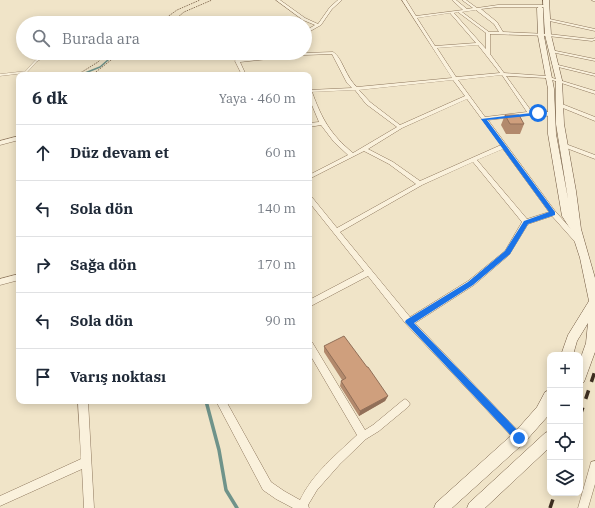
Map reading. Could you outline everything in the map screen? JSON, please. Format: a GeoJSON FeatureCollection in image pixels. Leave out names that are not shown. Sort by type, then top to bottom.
{"type":"FeatureCollection","features":[{"type":"Feature","properties":{"kind":"main road"},"geometry":{"type":"LineString","coordinates":[[543,3],[546,19],[544,36],[552,51],[559,80],[560,124],[576,217],[576,229],[585,258],[595,303],[592,343],[583,369]]}},
{"type":"Feature","properties":{"kind":"main road"},"geometry":{"type":"LineString","coordinates":[[543,3],[544,36],[550,78],[552,134],[567,216],[576,229]]}},
{"type":"Feature","properties":{"kind":"main road"},"geometry":{"type":"LineString","coordinates":[[568,352],[572,340],[595,303]]}},
{"type":"Feature","properties":{"kind":"main road"},"geometry":{"type":"LineString","coordinates":[[440,508],[519,438],[542,412],[547,402]]}},
{"type":"Feature","properties":{"kind":"main road"},"geometry":{"type":"LineString","coordinates":[[474,508],[547,441]]}},
{"type":"Feature","properties":{"kind":"street"},"geometry":{"type":"LineString","coordinates":[[278,0],[300,16]]}},
{"type":"Feature","properties":{"kind":"street"},"geometry":{"type":"LineString","coordinates":[[312,28],[324,19],[330,8],[340,0]]}},
{"type":"Feature","properties":{"kind":"street"},"geometry":{"type":"LineString","coordinates":[[404,0],[467,97],[553,213],[579,242]]}},
{"type":"Feature","properties":{"kind":"street"},"geometry":{"type":"LineString","coordinates":[[454,0],[466,10]]}},
{"type":"Feature","properties":{"kind":"street"},"geometry":{"type":"LineString","coordinates":[[464,0],[496,23],[502,34]]}},
{"type":"Feature","properties":{"kind":"street"},"geometry":{"type":"LineString","coordinates":[[502,0],[505,6]]}},
{"type":"Feature","properties":{"kind":"street"},"geometry":{"type":"LineString","coordinates":[[493,3],[498,6]]}},
{"type":"Feature","properties":{"kind":"street"},"geometry":{"type":"LineString","coordinates":[[415,17],[498,6],[543,3]]}},
{"type":"Feature","properties":{"kind":"street"},"geometry":{"type":"LineString","coordinates":[[460,11],[488,33]]}},
{"type":"Feature","properties":{"kind":"street"},"geometry":{"type":"LineString","coordinates":[[451,12],[488,54],[530,113]]}},
{"type":"Feature","properties":{"kind":"street"},"geometry":{"type":"LineString","coordinates":[[546,19],[595,30]]}},
{"type":"Feature","properties":{"kind":"street"},"geometry":{"type":"LineString","coordinates":[[312,23],[317,25]]}},
{"type":"Feature","properties":{"kind":"street"},"geometry":{"type":"LineString","coordinates":[[470,33],[476,33]]}},
{"type":"Feature","properties":{"kind":"street"},"geometry":{"type":"LineString","coordinates":[[482,33],[595,39]]}},
{"type":"Feature","properties":{"kind":"street"},"geometry":{"type":"LineString","coordinates":[[488,33],[488,54]]}},
{"type":"Feature","properties":{"kind":"street"},"geometry":{"type":"LineString","coordinates":[[434,47],[479,44]]}},
{"type":"Feature","properties":{"kind":"street"},"geometry":{"type":"LineString","coordinates":[[552,51],[595,60]]}},
{"type":"Feature","properties":{"kind":"street"},"geometry":{"type":"LineString","coordinates":[[312,53],[329,52],[334,54],[347,81],[368,103],[400,127]]}},
{"type":"Feature","properties":{"kind":"street"},"geometry":{"type":"LineString","coordinates":[[242,72],[237,61],[246,60]]}},
{"type":"Feature","properties":{"kind":"street"},"geometry":{"type":"LineString","coordinates":[[556,65],[595,75]]}},
{"type":"Feature","properties":{"kind":"street"},"geometry":{"type":"LineString","coordinates":[[312,92],[356,89],[503,74],[538,75],[559,80],[595,93]]}},
{"type":"Feature","properties":{"kind":"street"},"geometry":{"type":"LineString","coordinates":[[312,175],[364,149],[400,127],[467,97]]}},
{"type":"Feature","properties":{"kind":"street"},"geometry":{"type":"LineString","coordinates":[[312,100],[321,123],[336,142],[352,155]]}},
{"type":"Feature","properties":{"kind":"street"},"geometry":{"type":"LineString","coordinates":[[560,105],[595,119]]}},
{"type":"Feature","properties":{"kind":"street"},"geometry":{"type":"LineString","coordinates":[[484,119],[530,113],[551,114]]}},
{"type":"Feature","properties":{"kind":"street"},"geometry":{"type":"LineString","coordinates":[[312,124],[321,123]]}},
{"type":"Feature","properties":{"kind":"street"},"geometry":{"type":"LineString","coordinates":[[0,143],[16,139]]}},
{"type":"Feature","properties":{"kind":"street"},"geometry":{"type":"LineString","coordinates":[[563,145],[595,156]]}},
{"type":"Feature","properties":{"kind":"street"},"geometry":{"type":"LineString","coordinates":[[337,231],[420,184],[504,146]]}},
{"type":"Feature","properties":{"kind":"street"},"geometry":{"type":"LineString","coordinates":[[364,149],[391,163],[420,184]]}},
{"type":"Feature","properties":{"kind":"street"},"geometry":{"type":"LineString","coordinates":[[474,160],[526,222]]}},
{"type":"Feature","properties":{"kind":"street"},"geometry":{"type":"LineString","coordinates":[[312,202],[409,322],[519,438]]}},
{"type":"Feature","properties":{"kind":"street"},"geometry":{"type":"LineString","coordinates":[[409,322],[471,284],[507,253],[526,222],[553,213]]}},
{"type":"Feature","properties":{"kind":"street"},"geometry":{"type":"LineString","coordinates":[[312,302],[369,272]]}},
{"type":"Feature","properties":{"kind":"street"},"geometry":{"type":"LineString","coordinates":[[0,282],[16,278]]}},
{"type":"Feature","properties":{"kind":"street"},"geometry":{"type":"LineString","coordinates":[[312,350],[363,436]]}},
{"type":"Feature","properties":{"kind":"street"},"geometry":{"type":"LineString","coordinates":[[83,404],[90,508]]}},
{"type":"Feature","properties":{"kind":"street"},"geometry":{"type":"LineString","coordinates":[[223,404],[267,486],[303,508],[308,493],[316,481],[363,436],[376,428],[405,404]]}},
{"type":"Feature","properties":{"kind":"street"},"geometry":{"type":"LineString","coordinates":[[0,501],[87,462]]}},
{"type":"Feature","properties":{"kind":"street"},"geometry":{"type":"LineString","coordinates":[[583,508],[595,466]]}},
{"type":"Feature","properties":{"kind":"lane"},"geometry":{"type":"LineString","coordinates":[[25,72],[38,60]]}},
{"type":"Feature","properties":{"kind":"lane"},"geometry":{"type":"LineString","coordinates":[[0,75],[16,74]]}},
{"type":"Feature","properties":{"kind":"path"},"geometry":{"type":"LineString","coordinates":[[169,16],[177,10],[200,0]]}},
{"type":"Feature","properties":{"kind":"path"},"geometry":{"type":"LineString","coordinates":[[179,16],[184,12],[212,0]]}},
{"type":"Feature","properties":{"kind":"path"},"geometry":{"type":"LineString","coordinates":[[83,72],[99,60]]}},
{"type":"Feature","properties":{"kind":"path"},"geometry":{"type":"LineString","coordinates":[[96,72],[111,60]]}},
{"type":"Feature","properties":{"kind":"building"},"geometry":{"type":"Polygon","coordinates":[[[505,115],[519,115],[524,124],[510,124],[505,115]]]}},
{"type":"Feature","properties":{"kind":"building"},"geometry":{"type":"Polygon","coordinates":[[[344,336],[388,396],[360,411],[341,381],[346,378],[324,346],[344,336]]]}},
{"type":"Feature","properties":{"kind":"waterway"},"geometry":{"type":"LineString","coordinates":[[88,72],[100,67],[108,60]]}},
{"type":"Feature","properties":{"kind":"waterway"},"geometry":{"type":"LineString","coordinates":[[207,404],[219,450],[226,490],[237,508]]}},
{"type":"Feature","properties":{"kind":"railway"},"geometry":{"type":"LineString","coordinates":[[583,407],[595,371]]}},
{"type":"Feature","properties":{"kind":"railway"},"geometry":{"type":"LineString","coordinates":[[550,508],[554,496]]}},
{"type":"Feature","properties":{"kind":"route"},"geometry":{"type":"LineString","coordinates":[[519,438],[409,322],[471,284],[507,253],[526,222],[553,213],[484,119],[538,113]]}}]}
